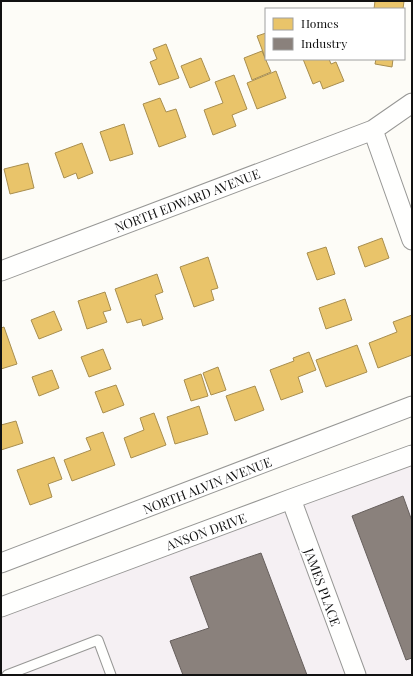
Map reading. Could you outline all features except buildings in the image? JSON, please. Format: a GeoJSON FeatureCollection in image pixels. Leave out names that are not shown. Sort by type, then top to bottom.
{"type":"FeatureCollection","features":[{"type":"Feature","properties":{"kind":"street","name":"NORTH EDWARD AVENUE"},"geometry":{"type":"LineString","coordinates":[[1,271],[373,130],[412,103]]}},
{"type":"Feature","properties":{"kind":"street"},"geometry":{"type":"LineString","coordinates":[[373,130],[412,240]]}},
{"type":"Feature","properties":{"kind":"street","name":"NORTH ALVIN AVENUE"},"geometry":{"type":"LineString","coordinates":[[1,563],[412,406]]}},
{"type":"Feature","properties":{"kind":"street","name":"ANSON DRIVE"},"geometry":{"type":"LineString","coordinates":[[1,607],[412,455]]}},
{"type":"Feature","properties":{"kind":"street","name":"JAMES PLACE"},"geometry":{"type":"LineString","coordinates":[[290,499],[356,675]]}},
{"type":"Feature","properties":{"kind":"lane"},"geometry":{"type":"LineString","coordinates":[[7,675],[98,640],[111,675]]}},
{"type":"Feature","properties":{"kind":"shaded area"},"geometry":{"type":"Polygon","coordinates":[[[412,455],[412,675],[1,675],[1,607],[412,455]]]}}]}
